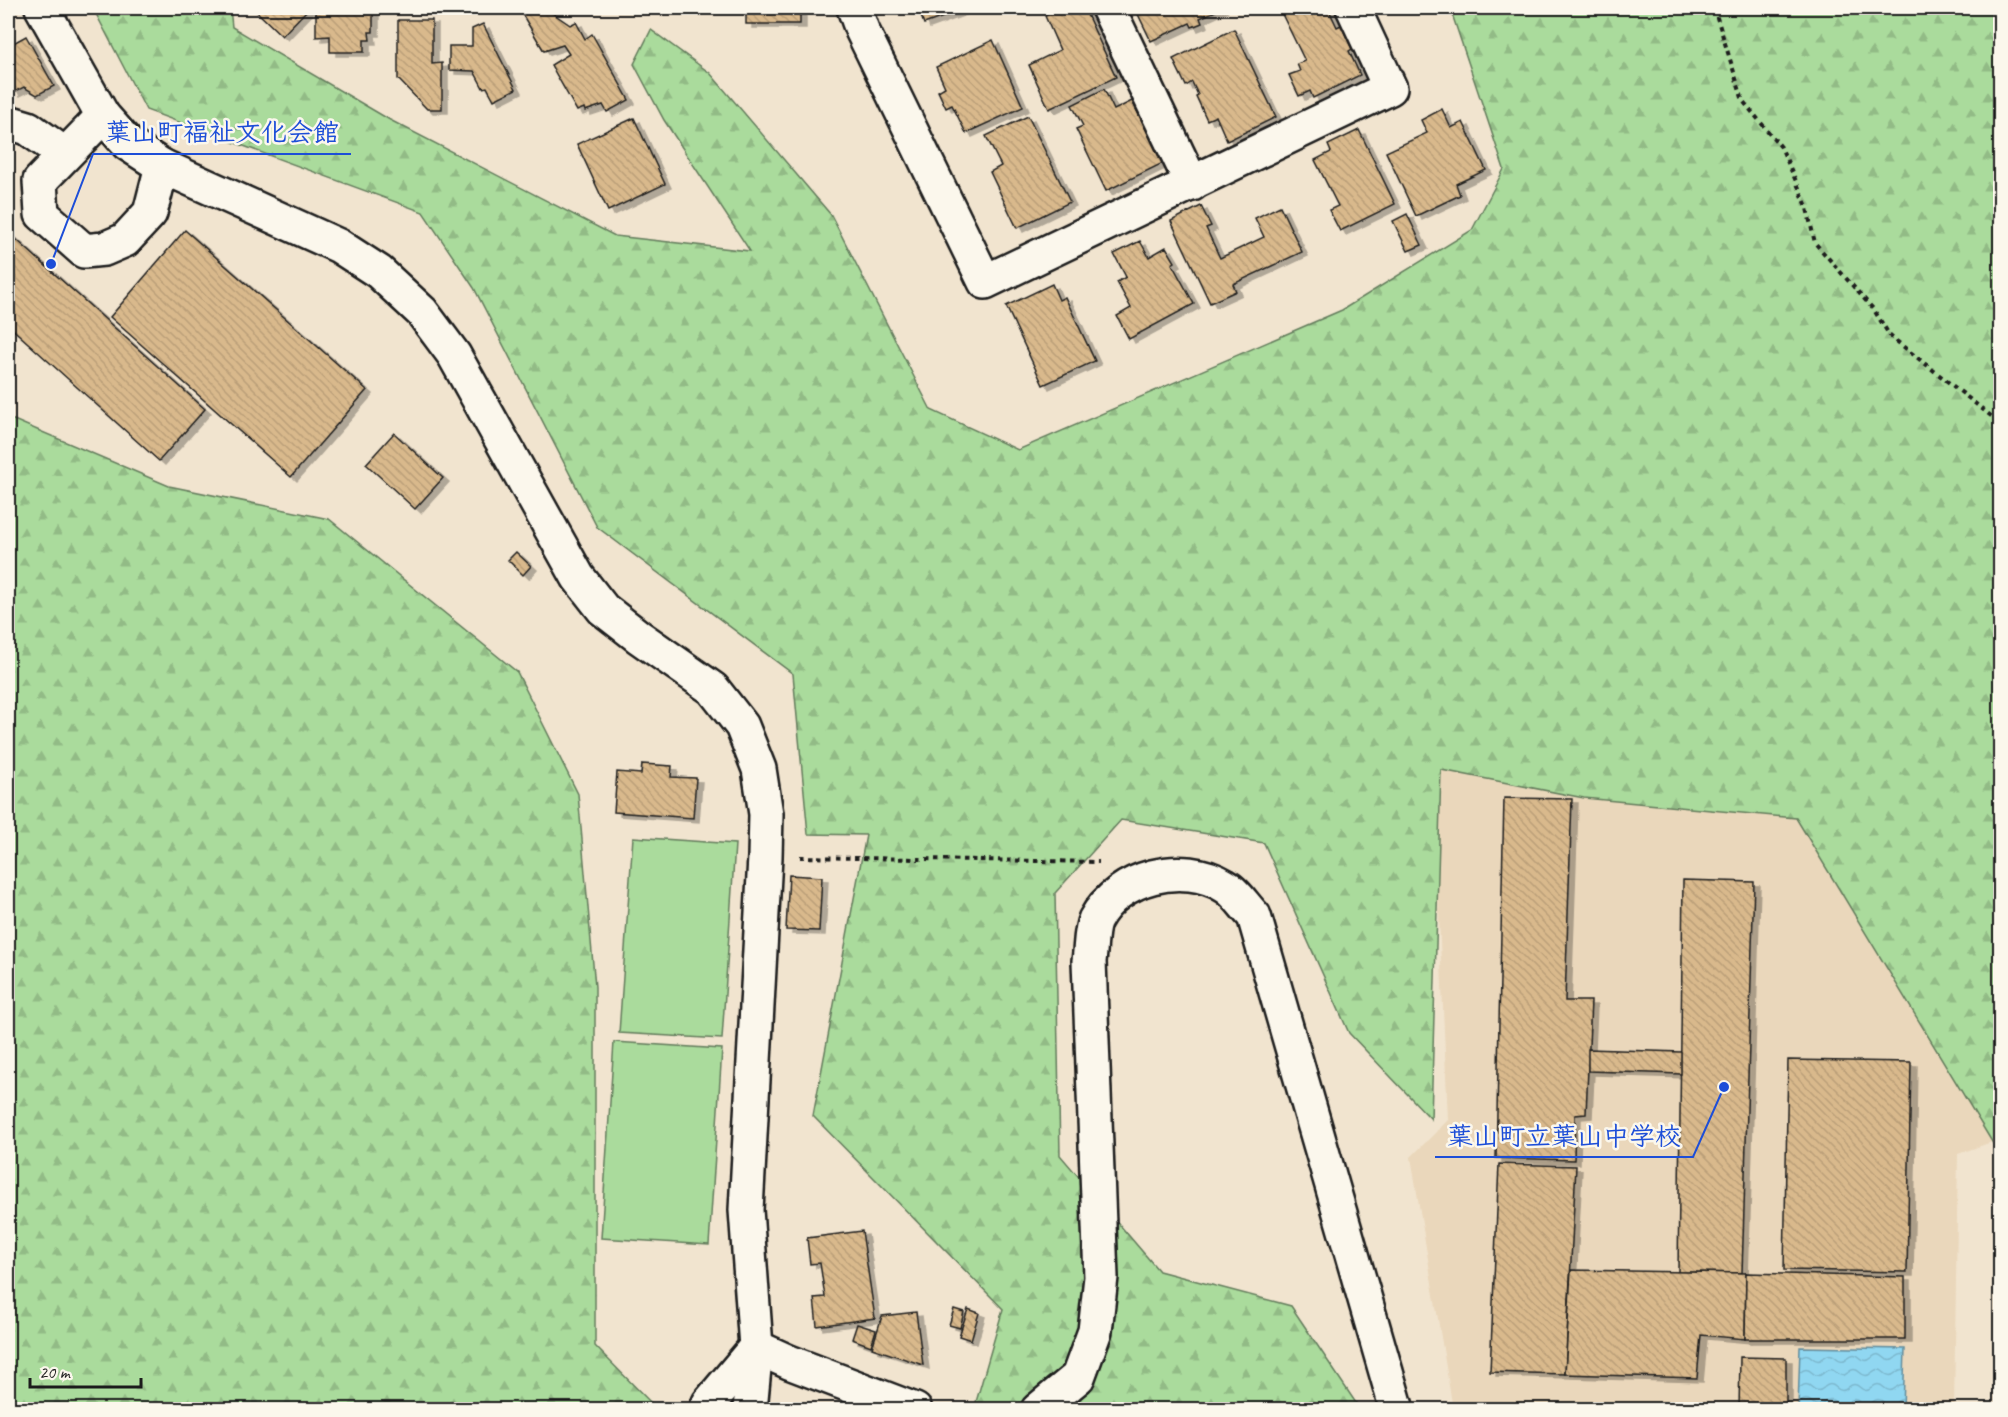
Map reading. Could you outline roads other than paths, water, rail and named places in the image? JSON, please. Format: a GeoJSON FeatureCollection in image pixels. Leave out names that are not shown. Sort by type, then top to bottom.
{"type":"FeatureCollection","features":[{"type":"Feature","properties":{"kind":"street"},"geometry":{"type":"LineString","coordinates":[[42,8],[103,116],[128,144],[162,166],[339,246],[379,272],[422,312],[454,355],[578,577],[603,609],[713,689],[742,726],[759,769],[766,814],[746,1210],[756,1347],[750,1410]]}},
{"type":"Feature","properties":{"kind":"street"},"geometry":{"type":"LineString","coordinates":[[854,8],[862,30],[985,282],[1390,88],[1353,8]]}},
{"type":"Feature","properties":{"kind":"street"},"geometry":{"type":"LineString","coordinates":[[1108,8],[1192,184]]}},
{"type":"Feature","properties":{"kind":"street"},"geometry":{"type":"LineString","coordinates":[[103,116],[40,181],[42,214],[84,252],[104,249],[125,240],[150,213],[162,166]]}},
{"type":"Feature","properties":{"kind":"street"},"geometry":{"type":"LineString","coordinates":[[8,122],[28,128],[64,154]]}},
{"type":"Feature","properties":{"kind":"street"},"geometry":{"type":"LineString","coordinates":[[1038,1410],[1078,1377],[1095,1331],[1101,1277],[1089,962],[1094,921],[1118,892],[1160,873],[1191,873],[1226,886],[1254,916],[1397,1410]]}},
{"type":"Feature","properties":{"kind":"street"},"geometry":{"type":"LineString","coordinates":[[706,1410],[709,1403],[756,1347]]}},
{"type":"Feature","properties":{"kind":"street"},"geometry":{"type":"LineString","coordinates":[[756,1347],[915,1410]]}},
{"type":"Feature","properties":{"kind":"water"},"geometry":{"type":"Polygon","coordinates":[[[1800,1347],[1905,1349],[1903,1409],[1798,1409],[1800,1347]]]}},
{"type":"Feature","properties":{"kind":"place","name":"葉山町福祉文化会館"},"geometry":{"type":"Point","coordinates":[51,264]}},
{"type":"Feature","properties":{"kind":"place","name":"葉山町立葉山中学校"},"geometry":{"type":"Point","coordinates":[1724,1087]}}]}
